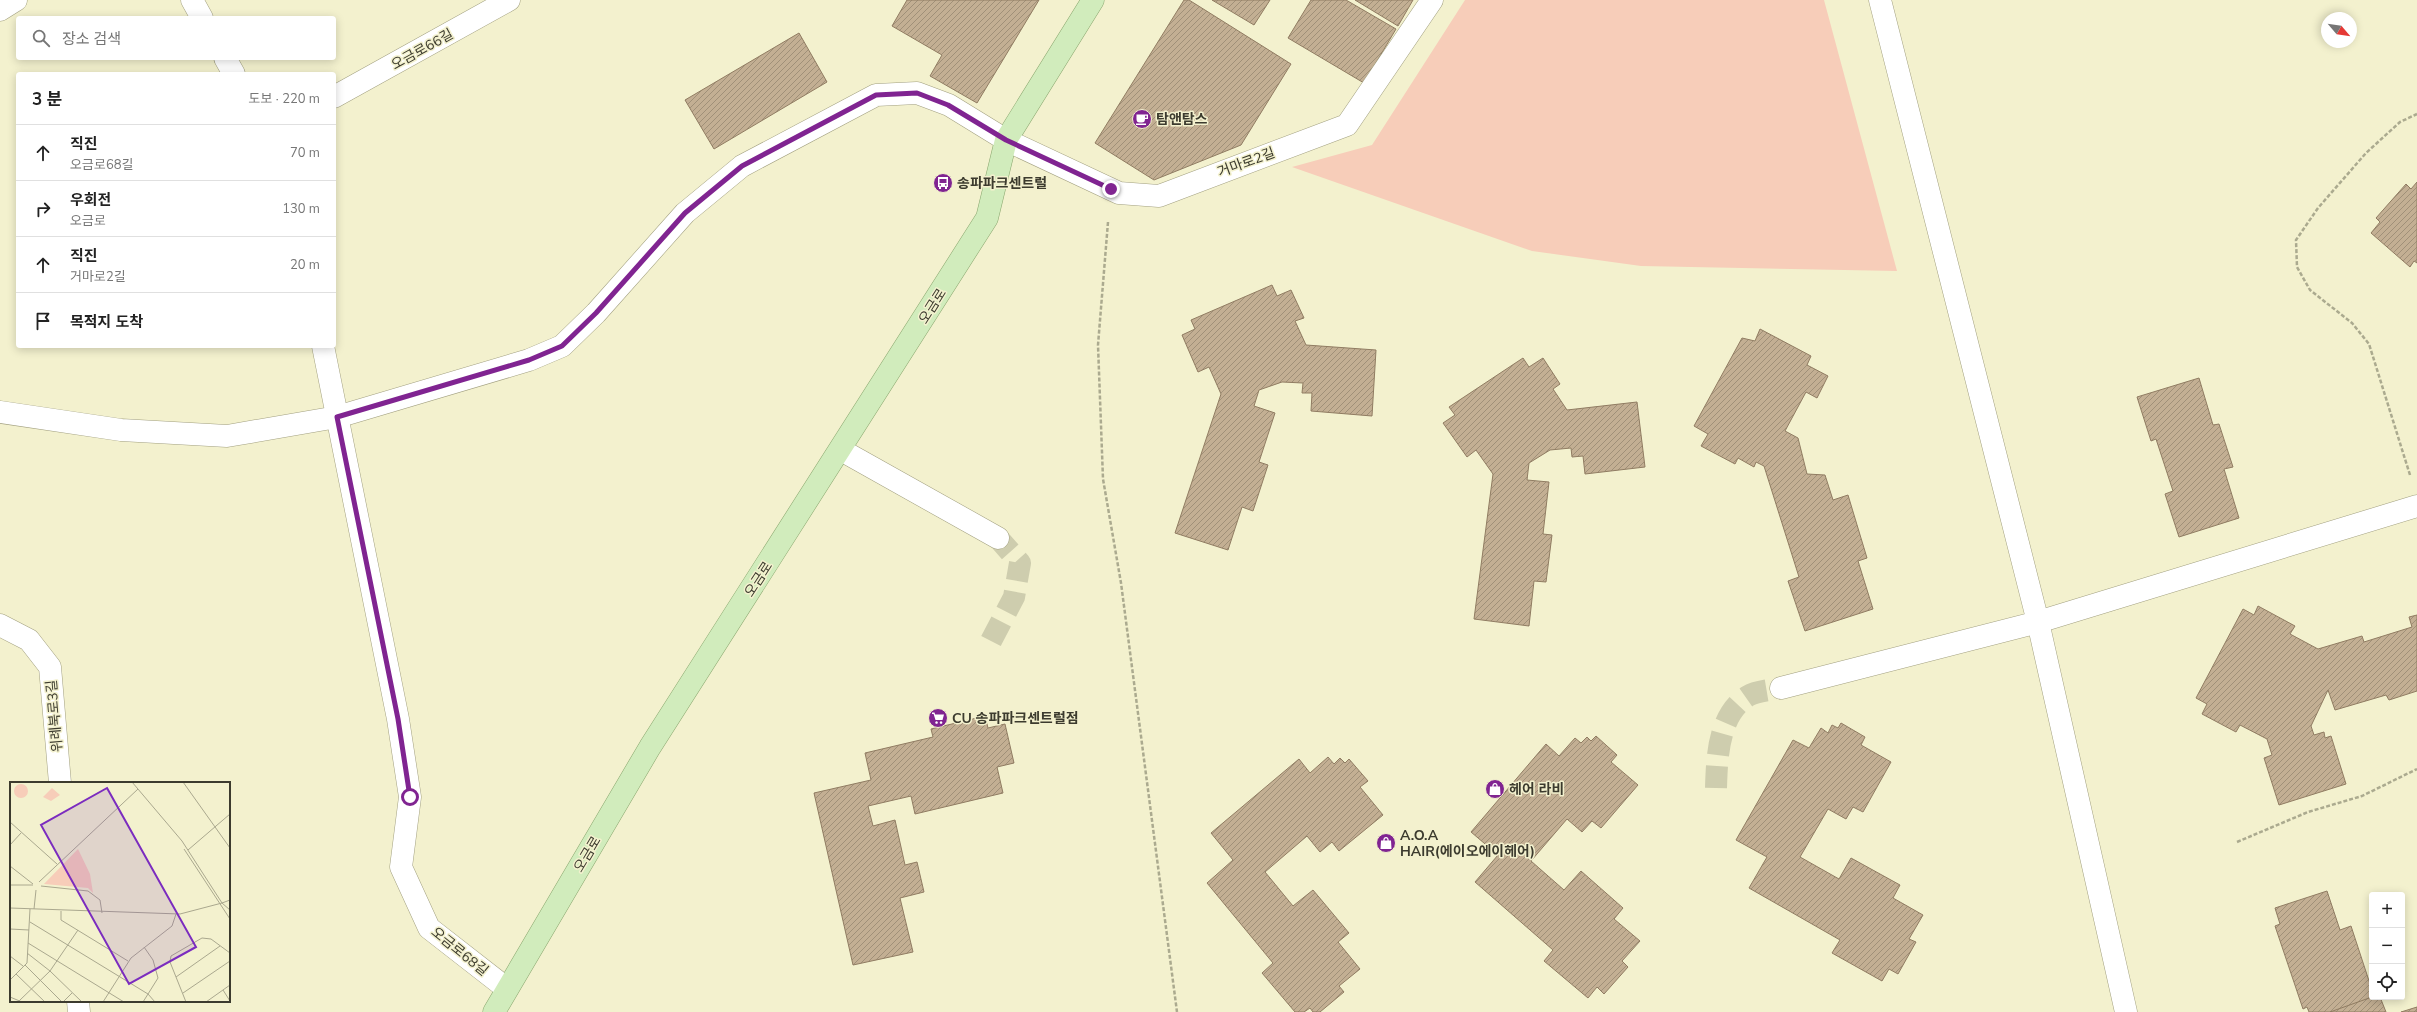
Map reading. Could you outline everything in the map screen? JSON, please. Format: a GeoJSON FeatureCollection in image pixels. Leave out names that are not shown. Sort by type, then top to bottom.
{"type":"FeatureCollection","features":[{"type":"Feature","properties":{"kind":"main road","name":"오금로"},"geometry":{"type":"LineString","coordinates":[[494,1012],[506,988],[650,747],[841,450],[987,218],[1006,140],[1093,0]]}},
{"type":"Feature","properties":{"kind":"street"},"geometry":{"type":"LineString","coordinates":[[0,10],[16,0]]}},
{"type":"Feature","properties":{"kind":"street"},"geometry":{"type":"LineString","coordinates":[[192,0],[201,16]]}},
{"type":"Feature","properties":{"kind":"street","name":"오금로66길"},"geometry":{"type":"LineString","coordinates":[[336,96],[509,0]]}},
{"type":"Feature","properties":{"kind":"street","name":"거마로2길"},"geometry":{"type":"LineString","coordinates":[[1006,140],[1119,193],[1159,196],[1347,125],[1432,0]]}},
{"type":"Feature","properties":{"kind":"street"},"geometry":{"type":"LineString","coordinates":[[1880,0],[2038,622],[2126,1012]]}},
{"type":"Feature","properties":{"kind":"street"},"geometry":{"type":"LineString","coordinates":[[226,60],[233,72]]}},
{"type":"Feature","properties":{"kind":"street"},"geometry":{"type":"LineString","coordinates":[[0,412],[122,430],[227,436],[337,417],[529,360],[562,346],[596,313],[685,213],[742,166],[876,95],[917,93],[948,105],[1006,140]]}},
{"type":"Feature","properties":{"kind":"street","name":"오금로68길"},"geometry":{"type":"LineString","coordinates":[[323,348],[398,719],[410,797],[401,867],[429,928],[506,988]]}},
{"type":"Feature","properties":{"kind":"street"},"geometry":{"type":"LineString","coordinates":[[841,450],[998,538]]}},
{"type":"Feature","properties":{"kind":"street"},"geometry":{"type":"LineString","coordinates":[[1781,688],[2038,622],[2417,506]]}},
{"type":"Feature","properties":{"kind":"street","name":"위례북로3길"},"geometry":{"type":"LineString","coordinates":[[0,625],[29,640],[50,667],[60,782]]}},
{"type":"Feature","properties":{"kind":"street"},"geometry":{"type":"LineString","coordinates":[[78,1002],[79,1012]]}},
{"type":"Feature","properties":{"kind":"path"},"geometry":{"type":"LineString","coordinates":[[2411,478],[2369,344],[2352,323],[2310,290],[2297,267],[2296,240],[2318,208],[2366,153],[2400,122],[2417,114]]}},
{"type":"Feature","properties":{"kind":"path"},"geometry":{"type":"LineString","coordinates":[[1111,189],[1098,345],[1103,479],[1121,583],[1177,1012]]}},
{"type":"Feature","properties":{"kind":"path"},"geometry":{"type":"LineString","coordinates":[[2237,842],[2308,812],[2362,796],[2417,770]]}},
{"type":"Feature","properties":{"kind":"shaded area"},"geometry":{"type":"Polygon","coordinates":[[[1465,0],[1824,0],[1897,271],[1641,266],[1532,251],[1292,167],[1372,145],[1465,0]]]}},
{"type":"Feature","properties":{"kind":"building"},"geometry":{"type":"Polygon","coordinates":[[[907,0],[1039,0],[977,103],[930,76],[942,55],[892,26],[907,0]]]}},
{"type":"Feature","properties":{"kind":"building"},"geometry":{"type":"Polygon","coordinates":[[[1184,0],[1189,0],[1291,64],[1241,145],[1154,180],[1095,143],[1184,0]]]}},
{"type":"Feature","properties":{"kind":"building"},"geometry":{"type":"Polygon","coordinates":[[[1212,0],[1270,0],[1254,25],[1212,0]]]}},
{"type":"Feature","properties":{"kind":"building"},"geometry":{"type":"Polygon","coordinates":[[[1311,0],[1346,0],[1396,29],[1364,83],[1288,38],[1311,0]]]}},
{"type":"Feature","properties":{"kind":"building"},"geometry":{"type":"Polygon","coordinates":[[[1355,0],[1413,0],[1398,26],[1355,0]]]}},
{"type":"Feature","properties":{"kind":"building"},"geometry":{"type":"Polygon","coordinates":[[[799,33],[827,82],[714,149],[685,100],[799,33]]]}},
{"type":"Feature","properties":{"kind":"building"},"geometry":{"type":"Polygon","coordinates":[[[2417,182],[2417,263],[2414,261],[2410,267],[2371,233],[2380,222],[2376,218],[2406,184],[2411,189],[2417,182]]]}},
{"type":"Feature","properties":{"kind":"building"},"geometry":{"type":"Polygon","coordinates":[[[1272,285],[1277,296],[1291,290],[1304,318],[1295,321],[1306,345],[1376,350],[1372,416],[1311,411],[1312,393],[1302,393],[1303,383],[1282,382],[1259,390],[1254,406],[1275,413],[1259,462],[1268,465],[1253,511],[1242,507],[1228,550],[1175,533],[1221,394],[1209,367],[1198,372],[1182,335],[1195,329],[1191,320],[1272,285]]]}},
{"type":"Feature","properties":{"kind":"building"},"geometry":{"type":"Polygon","coordinates":[[[1760,329],[1811,356],[1807,365],[1828,376],[1817,398],[1806,392],[1785,431],[1798,438],[1807,474],[1825,475],[1833,500],[1848,495],[1867,558],[1858,561],[1873,609],[1805,631],[1788,581],[1799,577],[1764,466],[1756,462],[1754,467],[1738,458],[1735,464],[1701,446],[1708,434],[1694,426],[1742,338],[1755,341],[1760,329]]]}},
{"type":"Feature","properties":{"kind":"building"},"geometry":{"type":"Polygon","coordinates":[[[1523,358],[1529,367],[1543,358],[1560,384],[1553,389],[1567,410],[1637,402],[1645,467],[1585,474],[1583,456],[1572,457],[1571,448],[1550,450],[1529,463],[1527,480],[1549,482],[1543,534],[1552,535],[1546,582],[1534,581],[1529,626],[1474,619],[1493,474],[1476,450],[1467,457],[1443,423],[1455,415],[1449,407],[1523,358]]]}},
{"type":"Feature","properties":{"kind":"building"},"geometry":{"type":"Polygon","coordinates":[[[2199,378],[2213,425],[2219,424],[2233,467],[2224,469],[2239,518],[2179,537],[2165,494],[2173,491],[2156,439],[2151,441],[2137,397],[2199,378]]]}},
{"type":"Feature","properties":{"kind":"building"},"geometry":{"type":"Polygon","coordinates":[[[2258,606],[2295,626],[2290,634],[2318,649],[2362,636],[2364,642],[2412,627],[2409,617],[2417,615],[2417,691],[2389,700],[2386,695],[2335,710],[2328,690],[2311,726],[2314,735],[2324,732],[2325,738],[2331,736],[2346,784],[2279,805],[2264,758],[2272,755],[2267,739],[2240,725],[2236,732],[2202,714],[2207,704],[2196,698],[2243,609],[2254,615],[2258,606]]]}},
{"type":"Feature","properties":{"kind":"building"},"geometry":{"type":"Polygon","coordinates":[[[985,716],[988,728],[1005,724],[1014,763],[997,767],[1003,793],[915,814],[911,796],[868,806],[873,826],[895,820],[905,865],[917,862],[924,892],[900,898],[913,952],[853,965],[814,793],[871,780],[865,753],[933,737],[931,729],[985,716]]]}},
{"type":"Feature","properties":{"kind":"building"},"geometry":{"type":"Polygon","coordinates":[[[1841,723],[1865,737],[1861,745],[1891,762],[1863,812],[1853,807],[1846,819],[1828,809],[1800,857],[1839,879],[1851,858],[1900,885],[1893,898],[1923,915],[1909,939],[1916,942],[1898,974],[1889,969],[1882,981],[1832,953],[1840,940],[1749,888],[1767,857],[1736,840],[1793,740],[1809,748],[1821,728],[1828,733],[1832,725],[1838,728],[1841,723]]]}},
{"type":"Feature","properties":{"kind":"building"},"geometry":{"type":"Polygon","coordinates":[[[1596,736],[1617,755],[1611,762],[1638,785],[1601,828],[1592,821],[1582,832],[1567,819],[1531,861],[1564,890],[1581,871],[1623,908],[1614,919],[1640,941],[1622,961],[1628,967],[1604,994],[1597,987],[1588,998],[1544,961],[1553,950],[1475,882],[1498,855],[1471,832],[1546,744],[1559,756],[1575,738],[1581,743],[1587,737],[1591,741],[1596,736]]]}},
{"type":"Feature","properties":{"kind":"building"},"geometry":{"type":"Polygon","coordinates":[[[1328,757],[1334,764],[1340,758],[1345,763],[1349,759],[1368,781],[1360,787],[1383,815],[1339,851],[1332,842],[1320,852],[1307,836],[1265,872],[1293,906],[1313,890],[1349,933],[1338,942],[1360,969],[1339,986],[1344,992],[1320,1012],[1313,1012],[1310,1008],[1304,1012],[1295,1012],[1262,973],[1273,963],[1207,883],[1233,860],[1211,833],[1299,759],[1310,773],[1328,757]]]}},
{"type":"Feature","properties":{"kind":"building"},"geometry":{"type":"Polygon","coordinates":[[[2327,891],[2340,930],[2351,926],[2369,981],[2369,1000],[2375,1000],[2379,1012],[2309,1012],[2307,1007],[2303,1009],[2275,926],[2280,924],[2275,908],[2327,891]]]}},
{"type":"Feature","properties":{"kind":"building"},"geometry":{"type":"Polygon","coordinates":[[[2369,998],[2369,1000],[2381,1000],[2386,1012],[2330,1012],[2369,998]]]}},
{"type":"Feature","properties":{"kind":"building"},"geometry":{"type":"Polygon","coordinates":[[[2417,1007],[2417,1012],[2401,1012],[2417,1007]]]}},
{"type":"Feature","properties":{"kind":"tunnel"},"geometry":{"type":"LineString","coordinates":[[991,641],[1014,597],[1020,563],[998,538]]}},
{"type":"Feature","properties":{"kind":"tunnel"},"geometry":{"type":"LineString","coordinates":[[1716,788],[1717,763],[1721,738],[1730,714],[1738,704],[1751,694],[1781,688]]}},
{"type":"Feature","properties":{"kind":"place","name":"탐앤탐스"},"geometry":{"type":"Point","coordinates":[1142,119]}},
{"type":"Feature","properties":{"kind":"place","name":"송파파크센트럴"},"geometry":{"type":"Point","coordinates":[943,183]}},
{"type":"Feature","properties":{"kind":"place","name":"CU 송파파크센트럴점"},"geometry":{"type":"Point","coordinates":[938,718]}},
{"type":"Feature","properties":{"kind":"place","name":"헤어 라비"},"geometry":{"type":"Point","coordinates":[1495,789]}},
{"type":"Feature","properties":{"kind":"place","name":"A.O.A HAIR(에이오에이헤어)"},"geometry":{"type":"Point","coordinates":[1386,843]}},
{"type":"Feature","properties":{"kind":"route"},"geometry":{"type":"LineString","coordinates":[[410,797],[398,719],[337,417],[529,360],[562,346],[596,313],[685,213],[742,166],[876,95],[917,93],[948,105],[1006,140],[1111,189]]}}]}
